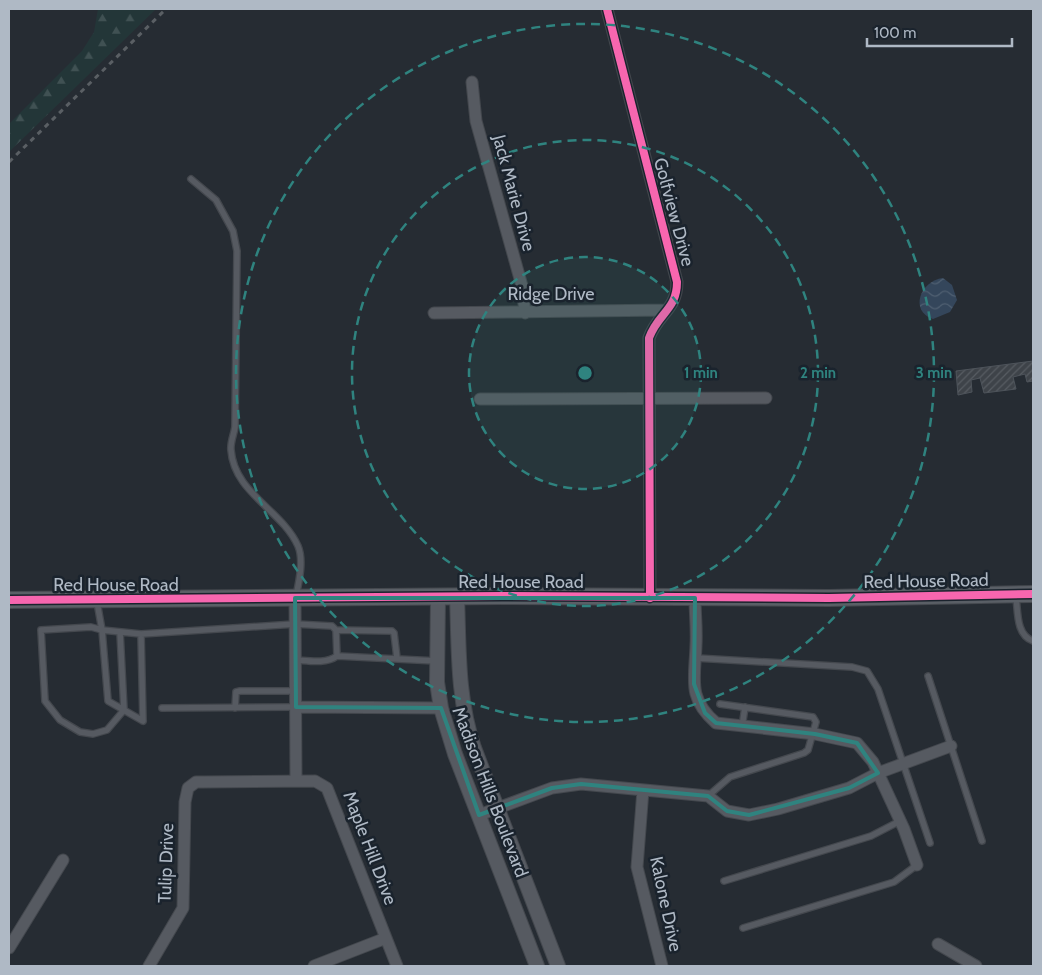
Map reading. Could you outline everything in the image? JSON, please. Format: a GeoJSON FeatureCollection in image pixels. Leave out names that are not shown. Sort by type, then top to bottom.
{"type":"FeatureCollection","features":[{"type":"Feature","properties":{"kind":"main road","name":"Red House Road"},"geometry":{"type":"LineString","coordinates":[[9,600],[438,598],[457,596],[695,598],[1033,594]]}},
{"type":"Feature","properties":{"kind":"street","name":"Golfview Drive"},"geometry":{"type":"LineString","coordinates":[[607,9],[677,282],[675,301],[656,322],[649,338],[650,598]]}},
{"type":"Feature","properties":{"kind":"street","name":"Jack Marie Drive"},"geometry":{"type":"LineString","coordinates":[[472,82],[476,121],[522,286],[526,313]]}},
{"type":"Feature","properties":{"kind":"street","name":"Ridge Drive"},"geometry":{"type":"LineString","coordinates":[[434,313],[667,310]]}},
{"type":"Feature","properties":{"kind":"street"},"geometry":{"type":"LineString","coordinates":[[480,398],[766,398]]}},
{"type":"Feature","properties":{"kind":"street","name":"Madison Hills Boulevard"},"geometry":{"type":"LineString","coordinates":[[457,596],[462,708],[474,748],[488,812],[537,966]]}},
{"type":"Feature","properties":{"kind":"street"},"geometry":{"type":"LineString","coordinates":[[295,598],[296,780]]}},
{"type":"Feature","properties":{"kind":"street"},"geometry":{"type":"LineString","coordinates":[[438,598],[437,661],[441,708]]}},
{"type":"Feature","properties":{"kind":"street"},"geometry":{"type":"LineString","coordinates":[[695,598],[695,694],[705,713],[716,723],[814,734],[857,743],[873,762],[900,821],[917,865]]}},
{"type":"Feature","properties":{"kind":"street","name":"Madison Hills Boulevard"},"geometry":{"type":"LineString","coordinates":[[296,707],[441,708],[453,746],[488,812],[558,966]]}},
{"type":"Feature","properties":{"kind":"street"},"geometry":{"type":"LineString","coordinates":[[488,812],[552,788],[571,785],[708,796],[727,811],[749,815],[778,809],[849,788],[878,773],[951,746]]}},
{"type":"Feature","properties":{"kind":"street","name":"Maple Hill Drive"},"geometry":{"type":"LineString","coordinates":[[191,785],[220,781],[296,780],[315,781],[327,788],[397,966]]}},
{"type":"Feature","properties":{"kind":"street","name":"Tulip Drive"},"geometry":{"type":"LineString","coordinates":[[149,966],[183,908],[185,802],[186,794],[191,785]]}},
{"type":"Feature","properties":{"kind":"street","name":"Kalone Drive"},"geometry":{"type":"LineString","coordinates":[[642,790],[637,867],[662,966]]}},
{"type":"Feature","properties":{"kind":"street"},"geometry":{"type":"LineString","coordinates":[[9,948],[62,860]]}},
{"type":"Feature","properties":{"kind":"street"},"geometry":{"type":"LineString","coordinates":[[314,966],[386,938]]}},
{"type":"Feature","properties":{"kind":"street"},"geometry":{"type":"LineString","coordinates":[[938,944],[976,966]]}},
{"type":"Feature","properties":{"kind":"lane"},"geometry":{"type":"LineString","coordinates":[[191,180],[216,200],[233,231],[238,272],[235,427],[231,449],[239,476],[257,500],[276,515],[298,547],[300,578],[295,598]]}},
{"type":"Feature","properties":{"kind":"lane"},"geometry":{"type":"LineString","coordinates":[[1016,594],[1023,634],[1033,641]]}},
{"type":"Feature","properties":{"kind":"lane"},"geometry":{"type":"LineString","coordinates":[[96,600],[102,630],[108,701],[143,721],[141,634]]}},
{"type":"Feature","properties":{"kind":"lane"},"geometry":{"type":"LineString","coordinates":[[120,632],[124,710],[108,730],[93,734],[80,732],[60,720],[44,701],[41,630],[91,627],[141,634],[296,624],[332,626],[336,630],[392,631],[394,633],[397,658]]}},
{"type":"Feature","properties":{"kind":"lane"},"geometry":{"type":"LineString","coordinates":[[336,630],[337,656]]}},
{"type":"Feature","properties":{"kind":"lane"},"geometry":{"type":"LineString","coordinates":[[296,660],[332,660],[337,656],[437,661]]}},
{"type":"Feature","properties":{"kind":"lane"},"geometry":{"type":"LineString","coordinates":[[696,658],[852,667],[867,671],[878,689],[930,843]]}},
{"type":"Feature","properties":{"kind":"lane"},"geometry":{"type":"LineString","coordinates":[[928,676],[982,841]]}},
{"type":"Feature","properties":{"kind":"lane"},"geometry":{"type":"LineString","coordinates":[[235,708],[234,696],[236,692],[296,691]]}},
{"type":"Feature","properties":{"kind":"lane"},"geometry":{"type":"LineString","coordinates":[[708,796],[730,777],[804,753],[808,750],[816,722],[813,717],[720,704]]}},
{"type":"Feature","properties":{"kind":"lane"},"geometry":{"type":"LineString","coordinates":[[162,708],[296,707]]}},
{"type":"Feature","properties":{"kind":"lane"},"geometry":{"type":"LineString","coordinates":[[742,727],[745,707]]}},
{"type":"Feature","properties":{"kind":"lane"},"geometry":{"type":"LineString","coordinates":[[724,881],[871,836],[900,821]]}},
{"type":"Feature","properties":{"kind":"lane"},"geometry":{"type":"LineString","coordinates":[[743,928],[894,882],[917,865]]}},
{"type":"Feature","properties":{"kind":"highlighted area"},"geometry":{"type":"Polygon","coordinates":[[[295,598],[695,598],[694,684],[705,713],[716,723],[815,734],[857,743],[878,773],[849,788],[749,815],[727,811],[708,796],[581,784],[552,788],[479,815],[441,708],[296,707],[295,598]]]}},
{"type":"Feature","properties":{"kind":"green space"},"geometry":{"type":"Polygon","coordinates":[[[98,9],[156,9],[9,152],[9,124],[82,51],[94,32],[98,9]]]}},
{"type":"Feature","properties":{"kind":"water"},"geometry":{"type":"Polygon","coordinates":[[[943,278],[952,285],[957,300],[950,312],[933,319],[921,310],[920,297],[928,285],[935,280],[943,278]]]}},
{"type":"Feature","properties":{"kind":"building"},"geometry":{"type":"Polygon","coordinates":[[[1033,361],[1033,381],[1027,382],[1025,374],[1013,377],[1016,389],[984,393],[980,378],[971,380],[972,392],[958,395],[956,371],[1033,361]]]}},
{"type":"Feature","properties":{"kind":"railway"},"geometry":{"type":"LineString","coordinates":[[9,162],[166,9]]}},
{"type":"Feature","properties":{"kind":"cycle path"},"geometry":{"type":"LineString","coordinates":[[607,9],[677,282],[674,299],[649,338],[650,598]]}},
{"type":"Feature","properties":{"kind":"cycle path"},"geometry":{"type":"LineString","coordinates":[[9,600],[501,596],[829,598],[1033,594]]}}]}
